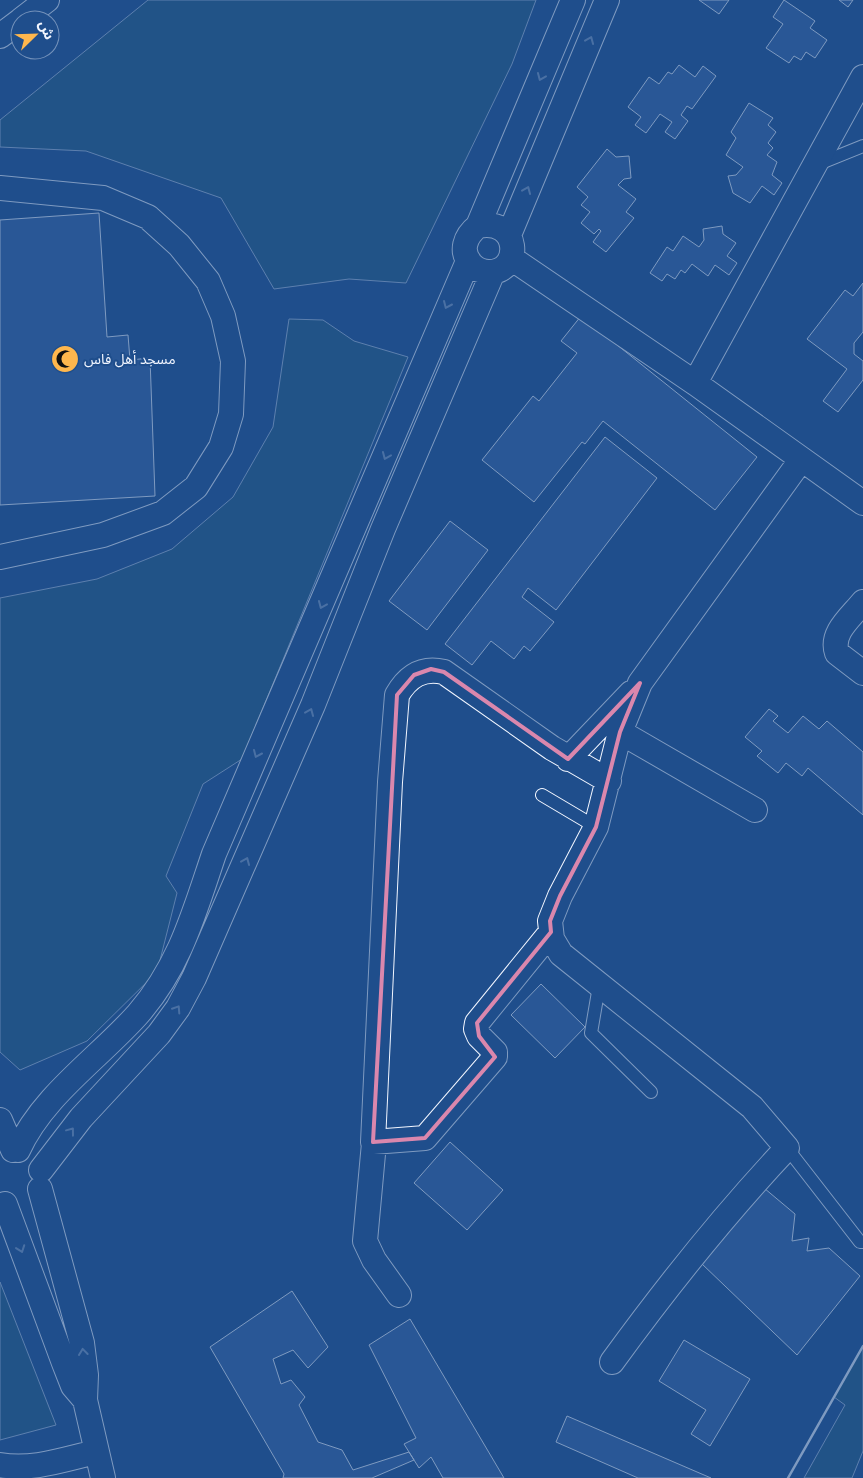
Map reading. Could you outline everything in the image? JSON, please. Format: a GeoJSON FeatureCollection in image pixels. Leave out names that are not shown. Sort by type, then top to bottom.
{"type":"FeatureCollection","features":[{"type":"Feature","properties":{"kind":"street"},"geometry":{"type":"LineString","coordinates":[[34,10],[47,0]]}},
{"type":"Feature","properties":{"kind":"street"},"geometry":{"type":"LineString","coordinates":[[10,1151],[60,1093],[138,1014],[166,978],[190,926],[214,854],[468,261],[464,245],[467,238],[478,226],[573,0]]}},
{"type":"Feature","properties":{"kind":"street"},"geometry":{"type":"LineString","coordinates":[[468,261],[483,272],[500,270],[606,0]]}},
{"type":"Feature","properties":{"kind":"street"},"geometry":{"type":"LineString","coordinates":[[0,36],[10,28]]}},
{"type":"Feature","properties":{"kind":"street"},"geometry":{"type":"LineString","coordinates":[[695,383],[863,77]]}},
{"type":"Feature","properties":{"kind":"street"},"geometry":{"type":"LineString","coordinates":[[0,188],[103,198],[148,217],[179,245],[208,281],[223,316],[233,361],[231,414],[221,447],[196,487],[162,513],[103,536],[0,557]]}},
{"type":"Feature","properties":{"kind":"street"},"geometry":{"type":"LineString","coordinates":[[478,226],[495,225],[510,246],[695,383],[863,503]]}},
{"type":"Feature","properties":{"kind":"street"},"geometry":{"type":"LineString","coordinates":[[2,1202],[15,1206],[26,1204],[34,1198],[41,1180],[81,1118],[159,1034],[178,1008],[194,978],[313,705],[383,529],[492,272]]}},
{"type":"Feature","properties":{"kind":"street"},"geometry":{"type":"LineString","coordinates":[[568,759],[640,683],[801,460]]}},
{"type":"Feature","properties":{"kind":"street"},"geometry":{"type":"LineString","coordinates":[[863,602],[835,640],[837,653],[863,673]]}},
{"type":"Feature","properties":{"kind":"street"},"geometry":{"type":"LineString","coordinates":[[399,1296],[374,1260],[365,1241],[374,1143],[372,1137],[390,782],[397,694],[403,684],[414,675],[431,669],[444,672],[568,759],[609,781]]}},
{"type":"Feature","properties":{"kind":"street"},"geometry":{"type":"LineString","coordinates":[[612,1362],[668,1284],[720,1221],[788,1148],[752,1107],[599,986],[561,954],[552,939],[550,921],[560,896],[596,827],[620,732],[640,683]]}},
{"type":"Feature","properties":{"kind":"street"},"geometry":{"type":"LineString","coordinates":[[620,732],[754,810]]}},
{"type":"Feature","properties":{"kind":"street"},"geometry":{"type":"LineString","coordinates":[[374,1143],[425,1138],[495,1057],[495,1052],[479,1036],[476,1029],[477,1023],[551,932]]}},
{"type":"Feature","properties":{"kind":"street"},"geometry":{"type":"LineString","coordinates":[[0,1120],[10,1151]]}},
{"type":"Feature","properties":{"kind":"street"},"geometry":{"type":"LineString","coordinates":[[10,1151],[31,1155],[41,1180],[82,1343],[86,1375],[85,1400],[103,1478]]}},
{"type":"Feature","properties":{"kind":"street"},"geometry":{"type":"LineString","coordinates":[[2,1202],[74,1386],[85,1400]]}},
{"type":"Feature","properties":{"kind":"street"},"geometry":{"type":"LineString","coordinates":[[0,1465],[15,1468],[44,1464],[96,1452]]}},
{"type":"Feature","properties":{"kind":"lane"},"geometry":{"type":"LineString","coordinates":[[816,165],[863,146]]}},
{"type":"Feature","properties":{"kind":"lane"},"geometry":{"type":"LineString","coordinates":[[542,795],[596,827]]}},
{"type":"Feature","properties":{"kind":"lane"},"geometry":{"type":"LineString","coordinates":[[599,986],[591,1033],[651,1092]]}},
{"type":"Feature","properties":{"kind":"lane"},"geometry":{"type":"LineString","coordinates":[[788,1148],[860,1242],[863,1242]]}},
{"type":"Feature","properties":{"kind":"highlighted area"},"geometry":{"type":"Polygon","coordinates":[[[431,669],[444,672],[568,759],[640,683],[620,732],[596,827],[560,896],[550,921],[551,932],[477,1023],[479,1036],[495,1057],[425,1138],[373,1142],[397,695],[414,675],[431,669]]]}},
{"type":"Feature","properties":{"kind":"shaded area"},"geometry":{"type":"Polygon","coordinates":[[[148,0],[536,0],[512,64],[406,283],[349,279],[274,289],[221,198],[86,151],[0,147],[0,120],[148,0]]]}},
{"type":"Feature","properties":{"kind":"shaded area"},"geometry":{"type":"Polygon","coordinates":[[[289,319],[323,320],[354,341],[408,357],[242,759],[203,784],[166,876],[177,893],[157,972],[87,1041],[20,1070],[0,1052],[0,598],[97,579],[172,549],[233,497],[273,427],[289,319]]]}},
{"type":"Feature","properties":{"kind":"shaded area"},"geometry":{"type":"Polygon","coordinates":[[[0,1282],[56,1425],[0,1440],[0,1282]]]}},
{"type":"Feature","properties":{"kind":"shaded area"},"geometry":{"type":"Polygon","coordinates":[[[863,1346],[863,1451],[852,1478],[804,1478],[845,1405],[834,1397],[863,1346]]]}},
{"type":"Feature","properties":{"kind":"building"},"geometry":{"type":"Polygon","coordinates":[[[699,0],[729,0],[719,14],[699,0]]]}},
{"type":"Feature","properties":{"kind":"building"},"geometry":{"type":"Polygon","coordinates":[[[784,0],[815,21],[810,28],[827,40],[815,58],[806,52],[801,60],[794,56],[789,63],[766,48],[783,24],[773,17],[784,0]]]}},
{"type":"Feature","properties":{"kind":"building"},"geometry":{"type":"Polygon","coordinates":[[[839,0],[853,0],[848,7],[839,0]]]}},
{"type":"Feature","properties":{"kind":"building"},"geometry":{"type":"Polygon","coordinates":[[[679,65],[695,77],[703,66],[716,76],[692,109],[687,106],[681,115],[688,121],[675,139],[665,132],[672,122],[660,114],[646,133],[635,125],[641,117],[628,107],[649,77],[659,84],[668,72],[672,74],[679,65]]]}},
{"type":"Feature","properties":{"kind":"building"},"geometry":{"type":"Polygon","coordinates":[[[749,103],[773,118],[768,125],[776,132],[768,143],[773,148],[767,155],[777,162],[772,175],[782,183],[774,195],[762,186],[750,203],[733,193],[728,176],[736,175],[743,167],[726,155],[736,138],[731,132],[749,103]]]}},
{"type":"Feature","properties":{"kind":"building"},"geometry":{"type":"Polygon","coordinates":[[[607,149],[616,157],[629,156],[631,178],[624,179],[618,185],[636,199],[626,212],[634,218],[606,252],[593,242],[601,231],[599,229],[594,234],[581,223],[590,212],[581,205],[588,197],[577,187],[607,149]]]}},
{"type":"Feature","properties":{"kind":"building","name":"مسجد أهل فاس"},"geometry":{"type":"Polygon","coordinates":[[[99,213],[107,337],[128,335],[130,360],[150,358],[155,496],[0,505],[0,220],[99,213]]]}},
{"type":"Feature","properties":{"kind":"building"},"geometry":{"type":"Polygon","coordinates":[[[722,226],[723,234],[736,243],[727,256],[737,263],[729,275],[715,265],[708,276],[692,264],[685,273],[681,270],[675,279],[667,274],[662,281],[650,273],[667,247],[673,251],[683,236],[699,247],[704,240],[703,229],[722,226]]]}},
{"type":"Feature","properties":{"kind":"building"},"geometry":{"type":"Polygon","coordinates":[[[863,283],[863,332],[854,343],[854,354],[863,361],[863,380],[838,412],[823,401],[847,369],[807,339],[845,290],[853,296],[863,283]]]}},
{"type":"Feature","properties":{"kind":"building"},"geometry":{"type":"Polygon","coordinates":[[[581,316],[757,457],[715,510],[603,421],[585,444],[582,442],[534,502],[482,460],[533,396],[539,401],[577,353],[561,341],[581,316]]]}},
{"type":"Feature","properties":{"kind":"building"},"geometry":{"type":"Polygon","coordinates":[[[605,437],[657,478],[556,610],[528,588],[522,597],[554,622],[530,651],[524,646],[514,659],[491,641],[472,665],[445,644],[605,437]]]}},
{"type":"Feature","properties":{"kind":"building"},"geometry":{"type":"Polygon","coordinates":[[[450,521],[488,550],[427,630],[389,601],[450,521]]]}},
{"type":"Feature","properties":{"kind":"building"},"geometry":{"type":"Polygon","coordinates":[[[769,709],[778,716],[773,721],[788,733],[803,716],[819,729],[827,721],[863,752],[863,815],[808,768],[802,776],[786,763],[778,773],[757,756],[762,751],[745,737],[769,709]]]}},
{"type":"Feature","properties":{"kind":"building"},"geometry":{"type":"Polygon","coordinates":[[[541,984],[585,1027],[555,1058],[511,1015],[541,984]]]}},
{"type":"Feature","properties":{"kind":"building"},"geometry":{"type":"Polygon","coordinates":[[[450,1142],[503,1190],[467,1230],[414,1183],[450,1142]]]}},
{"type":"Feature","properties":{"kind":"building"},"geometry":{"type":"Polygon","coordinates":[[[764,1188],[795,1214],[792,1241],[809,1238],[807,1251],[829,1248],[860,1276],[797,1355],[701,1263],[764,1188]]]}},
{"type":"Feature","properties":{"kind":"building"},"geometry":{"type":"Polygon","coordinates":[[[292,1291],[328,1347],[308,1368],[293,1350],[273,1359],[281,1384],[291,1380],[305,1397],[299,1405],[318,1442],[342,1450],[353,1470],[409,1452],[414,1460],[372,1478],[283,1478],[284,1474],[210,1347],[292,1291]]]}},
{"type":"Feature","properties":{"kind":"building"},"geometry":{"type":"Polygon","coordinates":[[[410,1319],[504,1478],[443,1478],[431,1457],[419,1468],[404,1444],[416,1438],[369,1345],[410,1319]]]}},
{"type":"Feature","properties":{"kind":"building"},"geometry":{"type":"Polygon","coordinates":[[[684,1340],[750,1379],[710,1446],[691,1434],[706,1410],[659,1381],[684,1340]]]}},
{"type":"Feature","properties":{"kind":"building"},"geometry":{"type":"Polygon","coordinates":[[[567,1416],[711,1478],[638,1478],[556,1442],[567,1416]]]}},
{"type":"Feature","properties":{"kind":"wall"},"geometry":{"type":"LineString","coordinates":[[788,1478],[863,1346]]}},
{"type":"Feature","properties":{"kind":"place","name":"مسجد أهل فاس"},"geometry":{"type":"Point","coordinates":[65,359]}}]}
